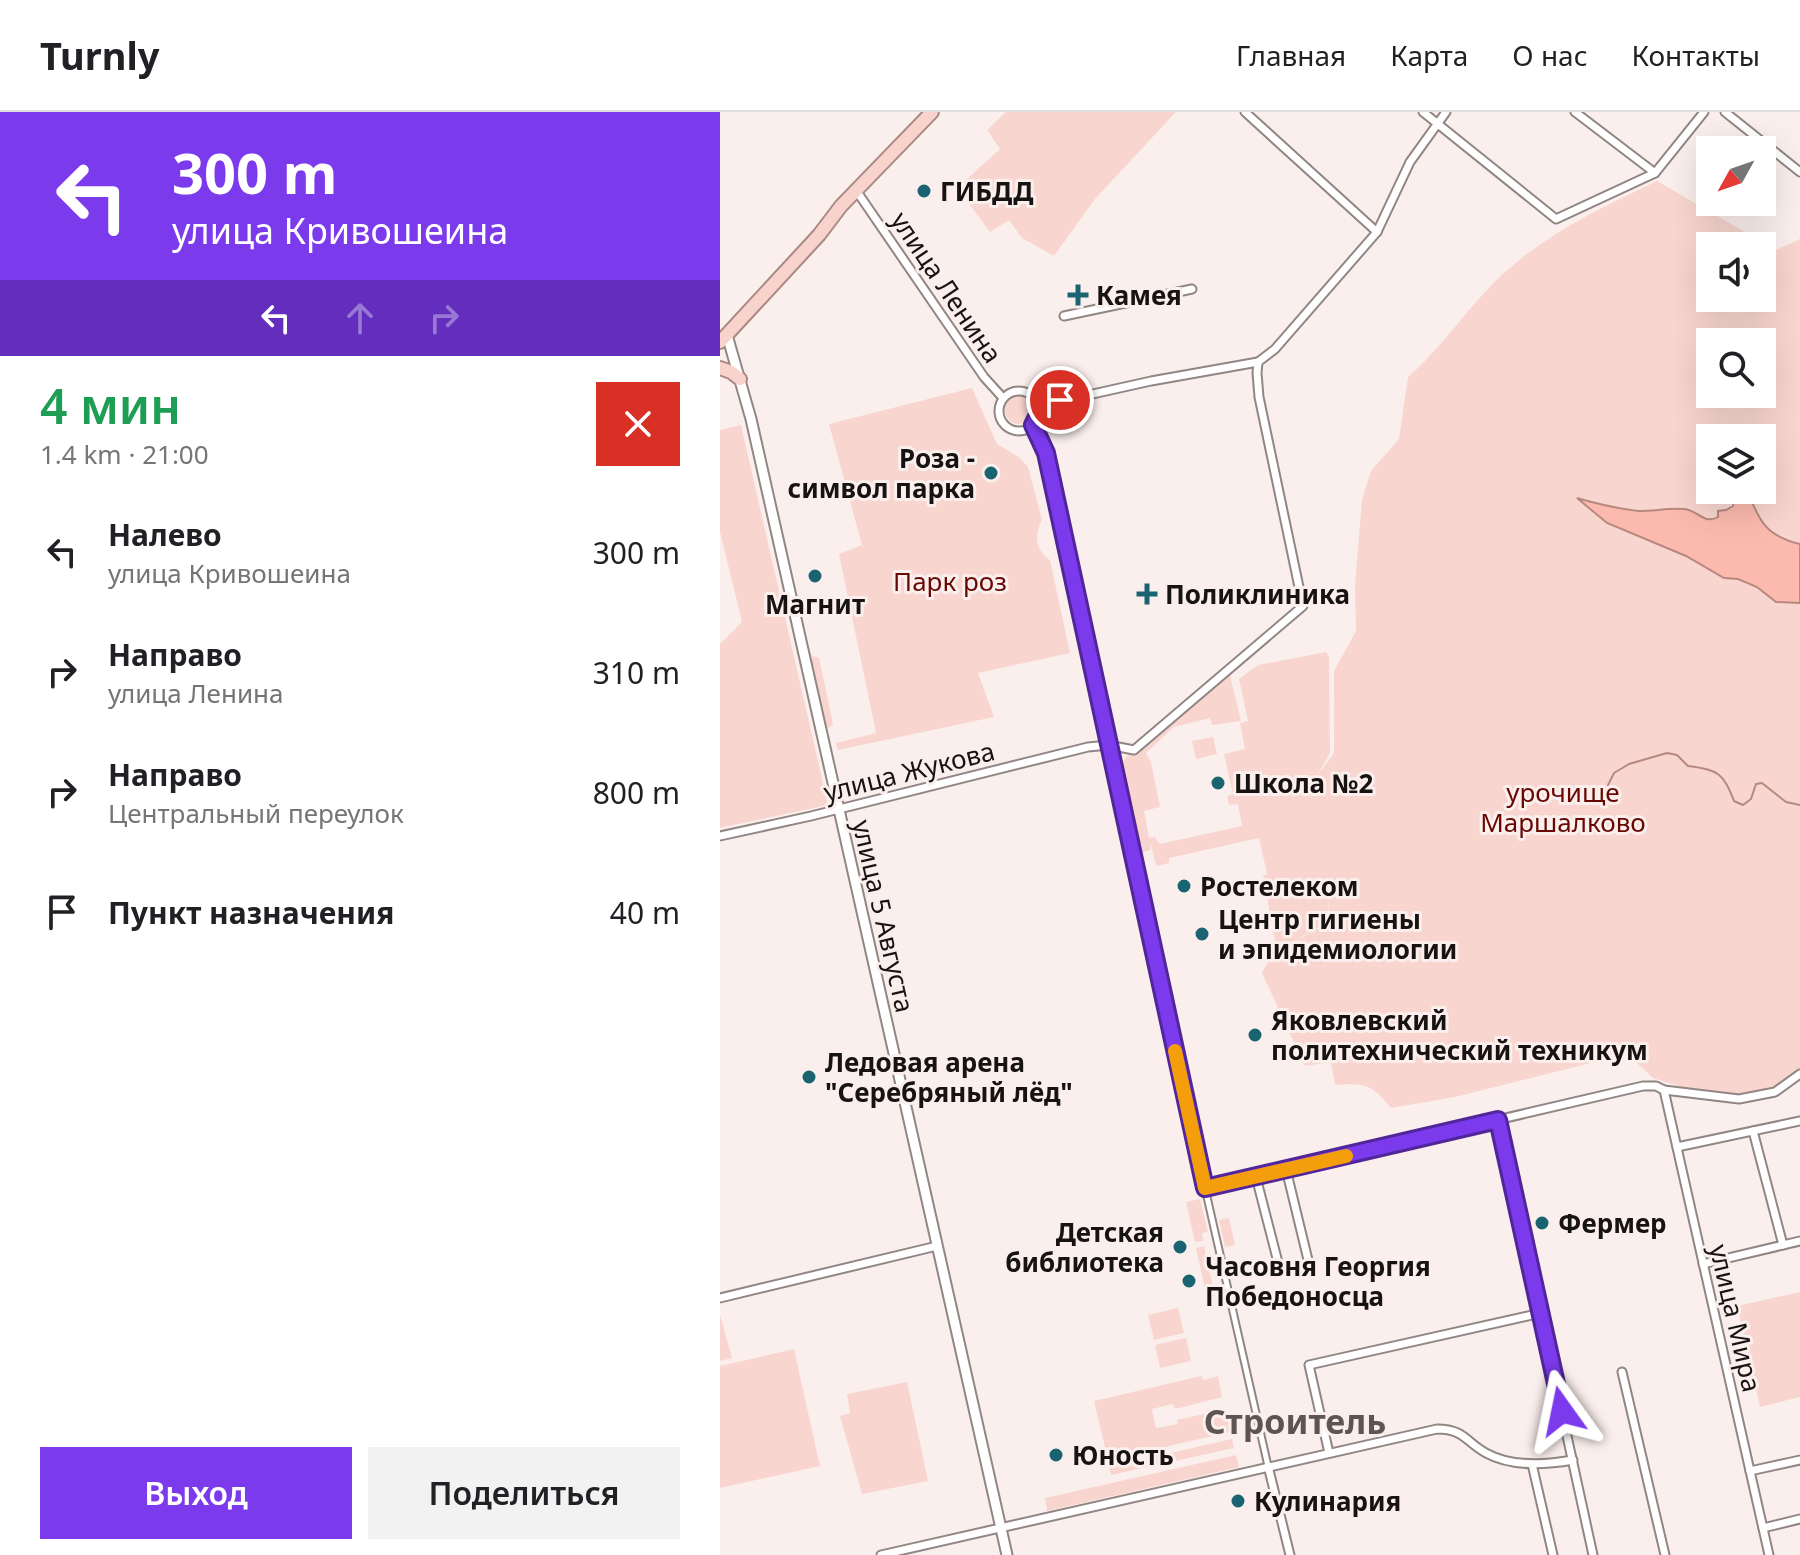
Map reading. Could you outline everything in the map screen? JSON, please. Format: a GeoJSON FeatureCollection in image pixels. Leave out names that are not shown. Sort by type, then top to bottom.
{"type":"FeatureCollection","features":[{"type":"Feature","properties":{"kind":"highway"},"geometry":{"type":"LineString","coordinates":[[819,235],[841,206],[932,112]]}},
{"type":"Feature","properties":{"kind":"highway"},"geometry":{"type":"LineString","coordinates":[[724,338],[819,235],[941,112]]}},
{"type":"Feature","properties":{"kind":"highway"},"geometry":{"type":"LineString","coordinates":[[720,368],[740,379]]}},
{"type":"Feature","properties":{"kind":"street"},"geometry":{"type":"LineString","coordinates":[[1245,112],[1377,232]]}},
{"type":"Feature","properties":{"kind":"street"},"geometry":{"type":"LineString","coordinates":[[1423,112],[1556,219],[1655,173],[1704,112]]}},
{"type":"Feature","properties":{"kind":"street"},"geometry":{"type":"LineString","coordinates":[[1039,406],[1151,381],[1258,362],[1275,349],[1377,232],[1410,162],[1446,112]]}},
{"type":"Feature","properties":{"kind":"street"},"geometry":{"type":"LineString","coordinates":[[1575,112],[1655,173]]}},
{"type":"Feature","properties":{"kind":"street"},"geometry":{"type":"LineString","coordinates":[[1725,112],[1800,172]]}},
{"type":"Feature","properties":{"kind":"street","name":"улица Ленина"},"geometry":{"type":"LineString","coordinates":[[860,196],[984,377],[1003,398]]}},
{"type":"Feature","properties":{"kind":"street"},"geometry":{"type":"LineString","coordinates":[[1064,316],[1192,289]]}},
{"type":"Feature","properties":{"kind":"street","name":"улица 5 Августа"},"geometry":{"type":"LineString","coordinates":[[724,338],[751,419],[1007,1555]]}},
{"type":"Feature","properties":{"kind":"street","name":"улица Жукова"},"geometry":{"type":"LineString","coordinates":[[720,836],[838,810],[1088,747],[1108,745],[1134,750],[1303,606],[1259,397],[1258,362]]}},
{"type":"Feature","properties":{"kind":"street"},"geometry":{"type":"LineString","coordinates":[[1023,391],[1030,394],[1039,406],[1033,425],[1020,431],[1006,426],[998,413],[1008,393],[1023,391]]}},
{"type":"Feature","properties":{"kind":"street"},"geometry":{"type":"LineString","coordinates":[[1033,425],[1046,453],[1205,1188],[1290,1555]]}},
{"type":"Feature","properties":{"kind":"street"},"geometry":{"type":"LineString","coordinates":[[1205,1188],[1643,1086],[1739,1099],[1775,1092],[1800,1074]]}},
{"type":"Feature","properties":{"kind":"street","name":"улица Мира"},"geometry":{"type":"LineString","coordinates":[[1664,1090],[1769,1555]]}},
{"type":"Feature","properties":{"kind":"street"},"geometry":{"type":"LineString","coordinates":[[1498,1120],[1593,1555]]}},
{"type":"Feature","properties":{"kind":"street"},"geometry":{"type":"LineString","coordinates":[[1677,1147],[1800,1121]]}},
{"type":"Feature","properties":{"kind":"street"},"geometry":{"type":"LineString","coordinates":[[1753,1131],[1783,1245]]}},
{"type":"Feature","properties":{"kind":"street"},"geometry":{"type":"LineString","coordinates":[[1256,1177],[1280,1270],[1309,1264],[1286,1169]]}},
{"type":"Feature","properties":{"kind":"street"},"geometry":{"type":"LineString","coordinates":[[1703,1264],[1800,1241]]}},
{"type":"Feature","properties":{"kind":"street"},"geometry":{"type":"LineString","coordinates":[[720,1298],[937,1246]]}},
{"type":"Feature","properties":{"kind":"street"},"geometry":{"type":"LineString","coordinates":[[1329,1453],[1309,1365],[1541,1313]]}},
{"type":"Feature","properties":{"kind":"street"},"geometry":{"type":"LineString","coordinates":[[1622,1372],[1665,1555]]}},
{"type":"Feature","properties":{"kind":"street"},"geometry":{"type":"LineString","coordinates":[[881,1555],[1426,1431],[1452,1429],[1497,1458],[1532,1464],[1573,1460]]}},
{"type":"Feature","properties":{"kind":"street"},"geometry":{"type":"LineString","coordinates":[[1750,1471],[1800,1460]]}},
{"type":"Feature","properties":{"kind":"street"},"geometry":{"type":"LineString","coordinates":[[1532,1464],[1553,1555]]}},
{"type":"Feature","properties":{"kind":"street"},"geometry":{"type":"LineString","coordinates":[[1763,1528],[1800,1519]]}},
{"type":"Feature","properties":{"kind":"green space"},"geometry":{"type":"Polygon","coordinates":[[[1006,112],[1176,112],[1095,199],[1054,256],[1022,238],[1009,220],[990,232],[957,188],[1000,149],[987,130],[1006,112]]]}},
{"type":"Feature","properties":{"kind":"green space","name":"урочище Маршалково"},"geometry":{"type":"Polygon","coordinates":[[[1657,181],[1696,204],[1696,216],[1717,216],[1745,232],[1696,232],[1696,312],[1776,312],[1776,250],[1800,239],[1800,544],[1771,532],[1753,504],[1776,504],[1776,424],[1696,424],[1696,504],[1732,504],[1712,520],[1703,519],[1698,514],[1615,509],[1579,499],[1607,523],[1686,556],[1724,578],[1738,579],[1757,587],[1776,602],[1800,603],[1800,1071],[1766,1093],[1725,1094],[1687,1089],[1653,1078],[1627,1054],[1455,1097],[1391,1108],[1367,1087],[1335,1085],[1331,1062],[1305,1066],[1262,973],[1281,951],[1328,923],[1330,894],[1327,922],[1279,950],[1263,876],[1267,874],[1259,838],[1169,858],[1169,863],[1156,866],[1150,840],[1151,850],[1136,854],[1120,772],[1129,754],[1229,671],[1241,721],[1212,725],[1210,718],[1174,727],[1146,753],[1151,762],[1160,807],[1144,811],[1149,838],[1155,837],[1160,844],[1242,826],[1238,804],[1229,805],[1227,796],[1233,794],[1224,754],[1245,749],[1240,723],[1248,721],[1239,679],[1258,665],[1326,652],[1329,657],[1330,753],[1317,776],[1334,753],[1334,671],[1356,631],[1355,586],[1362,500],[1371,471],[1399,439],[1408,377],[1504,273],[1539,245],[1577,221],[1657,181]]]}},
{"type":"Feature","properties":{"kind":"green space","name":"Парк роз"},"geometry":{"type":"Polygon","coordinates":[[[972,388],[997,444],[1019,457],[1028,467],[1042,520],[1037,542],[1041,552],[1050,560],[1070,653],[978,673],[994,717],[838,750],[836,743],[876,733],[839,554],[862,545],[829,424],[972,388]]]}},
{"type":"Feature","properties":{"kind":"green space"},"geometry":{"type":"Polygon","coordinates":[[[1019,396],[1029,400],[1033,410],[1029,420],[1019,424],[1009,420],[1005,410],[1009,400],[1019,396]]]}},
{"type":"Feature","properties":{"kind":"green space"},"geometry":{"type":"Polygon","coordinates":[[[741,425],[828,805],[720,828],[720,644],[742,622],[720,532],[720,430],[741,425]]]}},
{"type":"Feature","properties":{"kind":"green space"},"geometry":{"type":"Polygon","coordinates":[[[813,656],[819,658],[833,724],[829,728],[825,726],[811,660],[813,656]]]}},
{"type":"Feature","properties":{"kind":"green space"},"geometry":{"type":"Polygon","coordinates":[[[1213,737],[1217,754],[1196,759],[1192,741],[1213,737]]]}},
{"type":"Feature","properties":{"kind":"green space"},"geometry":{"type":"Polygon","coordinates":[[[1200,1199],[1208,1232],[1202,1233],[1203,1241],[1195,1242],[1186,1202],[1200,1199]]]}},
{"type":"Feature","properties":{"kind":"green space"},"geometry":{"type":"Polygon","coordinates":[[[1229,1218],[1235,1245],[1225,1247],[1219,1220],[1229,1218]]]}},
{"type":"Feature","properties":{"kind":"green space"},"geometry":{"type":"Polygon","coordinates":[[[1204,1246],[1215,1296],[1207,1298],[1196,1248],[1204,1246]]]}},
{"type":"Feature","properties":{"kind":"green space"},"geometry":{"type":"Polygon","coordinates":[[[1800,1292],[1800,1397],[1760,1407],[1737,1306],[1800,1292]]]}},
{"type":"Feature","properties":{"kind":"green space"},"geometry":{"type":"Polygon","coordinates":[[[1178,1308],[1184,1333],[1154,1340],[1148,1315],[1178,1308]]]}},
{"type":"Feature","properties":{"kind":"green space"},"geometry":{"type":"Polygon","coordinates":[[[720,1315],[732,1358],[720,1361],[720,1315]]]}},
{"type":"Feature","properties":{"kind":"green space"},"geometry":{"type":"Polygon","coordinates":[[[1186,1338],[1191,1361],[1160,1368],[1155,1345],[1186,1338]]]}},
{"type":"Feature","properties":{"kind":"green space"},"geometry":{"type":"Polygon","coordinates":[[[794,1349],[820,1466],[720,1488],[720,1366],[794,1349]]]}},
{"type":"Feature","properties":{"kind":"green space"},"geometry":{"type":"Polygon","coordinates":[[[1201,1376],[1203,1380],[1218,1376],[1222,1397],[1175,1409],[1173,1404],[1152,1409],[1156,1428],[1178,1424],[1177,1420],[1226,1412],[1230,1432],[1108,1460],[1094,1401],[1201,1376]]]}},
{"type":"Feature","properties":{"kind":"green space"},"geometry":{"type":"Polygon","coordinates":[[[907,1382],[928,1481],[862,1494],[840,1416],[850,1413],[847,1394],[907,1382]]]}},
{"type":"Feature","properties":{"kind":"green space"},"geometry":{"type":"Polygon","coordinates":[[[1232,1439],[1234,1448],[1111,1475],[1109,1467],[1232,1439]]]}},
{"type":"Feature","properties":{"kind":"green space"},"geometry":{"type":"Polygon","coordinates":[[[1236,1455],[1239,1467],[1047,1511],[1045,1498],[1236,1455]]]}},
{"type":"Feature","properties":{"kind":"shaded area"},"geometry":{"type":"Polygon","coordinates":[[[1577,498],[1639,511],[1684,509],[1709,519],[1718,517],[1718,511],[1753,504],[1771,532],[1800,544],[1800,603],[1776,602],[1757,587],[1738,579],[1724,578],[1686,556],[1607,523],[1577,498]]]}},
{"type":"Feature","properties":{"kind":"waterway"},"geometry":{"type":"LineString","coordinates":[[1608,785],[1614,773],[1629,764],[1667,753],[1677,755],[1688,766],[1718,774],[1727,784],[1734,801],[1743,805],[1751,799],[1756,784],[1762,783],[1786,802],[1800,805]]}},
{"type":"Feature","properties":{"kind":"slow traffic"},"geometry":{"type":"LineString","coordinates":[[1175,1051],[1205,1188],[1346,1156]]}},
{"type":"Feature","properties":{"kind":"place","name":"ГИБДД"},"geometry":{"type":"Point","coordinates":[924,191]}},
{"type":"Feature","properties":{"kind":"place","name":"Камея"},"geometry":{"type":"Point","coordinates":[1078,295]}},
{"type":"Feature","properties":{"kind":"place","name":"Роза - символ парка"},"geometry":{"type":"Point","coordinates":[991,473]}},
{"type":"Feature","properties":{"kind":"place","name":"Магнит"},"geometry":{"type":"Point","coordinates":[815,576]}},
{"type":"Feature","properties":{"kind":"place","name":"Поликлиника"},"geometry":{"type":"Point","coordinates":[1147,594]}},
{"type":"Feature","properties":{"kind":"place","name":"Школа №2"},"geometry":{"type":"Point","coordinates":[1218,783]}},
{"type":"Feature","properties":{"kind":"place","name":"Ростелеком"},"geometry":{"type":"Point","coordinates":[1184,886]}},
{"type":"Feature","properties":{"kind":"place","name":"Центр гигиены и эпидемиологии"},"geometry":{"type":"Point","coordinates":[1202,934]}},
{"type":"Feature","properties":{"kind":"place","name":"Яковлевский политехнический техникум"},"geometry":{"type":"Point","coordinates":[1255,1035]}},
{"type":"Feature","properties":{"kind":"place","name":"Ледовая арена \"Серебряный лёд\""},"geometry":{"type":"Point","coordinates":[809,1077]}},
{"type":"Feature","properties":{"kind":"place","name":"Фермер"},"geometry":{"type":"Point","coordinates":[1542,1223]}},
{"type":"Feature","properties":{"kind":"place","name":"Детская библиотека"},"geometry":{"type":"Point","coordinates":[1180,1247]}},
{"type":"Feature","properties":{"kind":"place","name":"Часовня Георгия Победоносца"},"geometry":{"type":"Point","coordinates":[1189,1281]}},
{"type":"Feature","properties":{"kind":"place","name":"Юность"},"geometry":{"type":"Point","coordinates":[1056,1455]}},
{"type":"Feature","properties":{"kind":"place","name":"Кулинария"},"geometry":{"type":"Point","coordinates":[1238,1501]}},
{"type":"Feature","properties":{"kind":"district","name":"Строитель"},"geometry":{"type":"Point","coordinates":[1295,1421]}},
{"type":"Feature","properties":{"kind":"route"},"geometry":{"type":"LineString","coordinates":[[1060,400],[1039,406],[1033,425],[1046,453],[1205,1188],[1498,1120],[1562,1411]]}}]}
